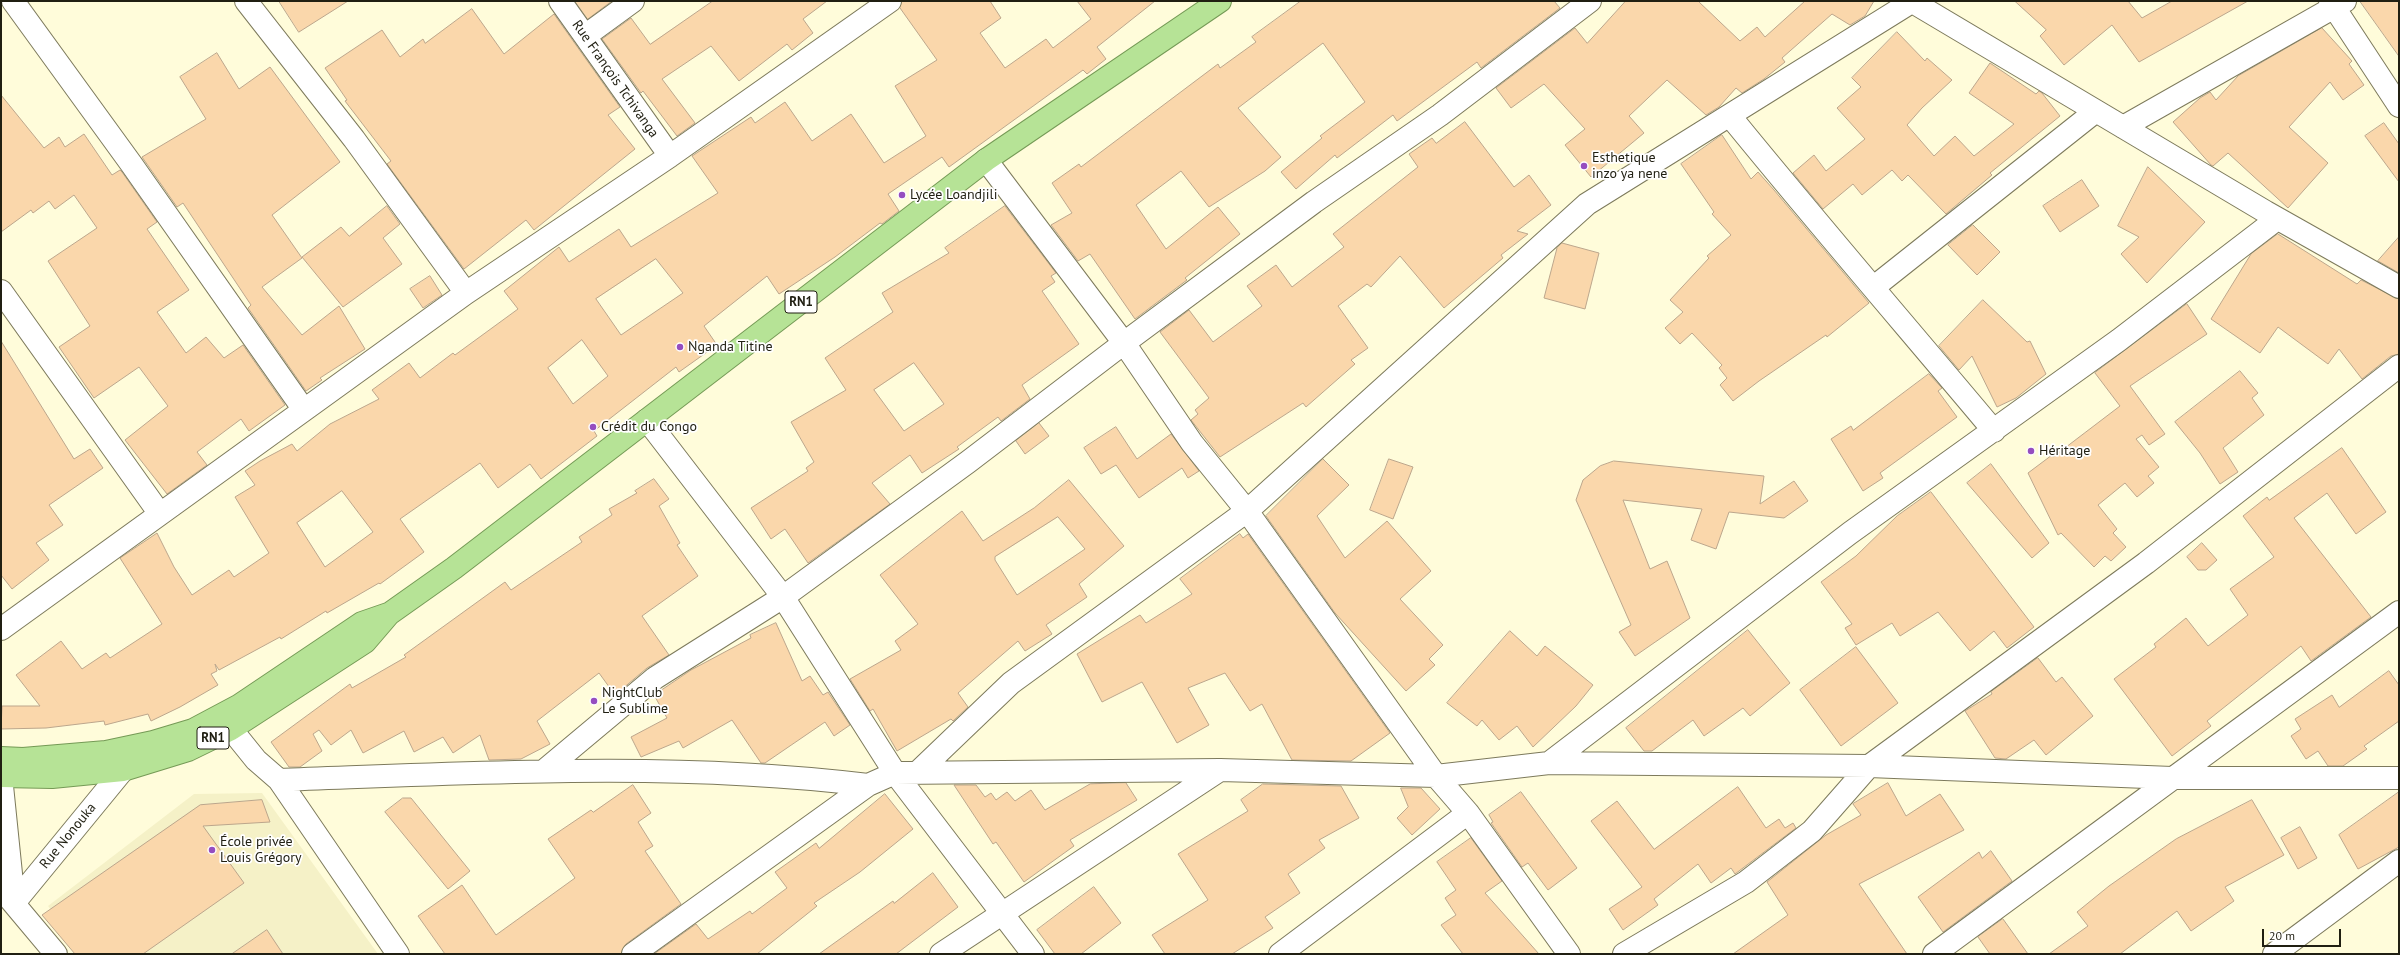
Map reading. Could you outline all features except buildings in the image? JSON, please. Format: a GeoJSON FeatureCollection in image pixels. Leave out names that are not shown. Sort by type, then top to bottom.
{"type":"FeatureCollection","features":[{"type":"Feature","properties":{"kind":"highway","name":"RN1"},"geometry":{"type":"LineString","coordinates":[[1,776],[52,777],[123,770],[188,750],[231,729],[365,642],[389,614],[454,568],[986,160],[1220,1]]}},
{"type":"Feature","properties":{"kind":"highway","name":"RN1"},"geometry":{"type":"LineString","coordinates":[[1,758],[23,759],[106,752],[153,742],[193,730],[240,706],[362,623],[389,614]]}},
{"type":"Feature","properties":{"kind":"street"},"geometry":{"type":"LineString","coordinates":[[13,1],[132,165],[304,410]]}},
{"type":"Feature","properties":{"kind":"street"},"geometry":{"type":"LineString","coordinates":[[246,1],[354,139],[466,293]]}},
{"type":"Feature","properties":{"kind":"street","name":"Rue François Tchivanga"},"geometry":{"type":"LineString","coordinates":[[560,1],[670,156]]}},
{"type":"Feature","properties":{"kind":"street"},"geometry":{"type":"LineString","coordinates":[[584,36],[633,1]]}},
{"type":"Feature","properties":{"kind":"street"},"geometry":{"type":"LineString","coordinates":[[2,627],[466,293],[670,156],[890,1]]}},
{"type":"Feature","properties":{"kind":"street"},"geometry":{"type":"LineString","coordinates":[[545,770],[655,678],[783,597],[968,462],[1124,343],[1314,202],[1446,111],[1590,1]]}},
{"type":"Feature","properties":{"kind":"street"},"geometry":{"type":"LineString","coordinates":[[917,773],[1011,683],[1247,511],[1588,204],[1912,1],[2277,219],[2399,287]]}},
{"type":"Feature","properties":{"kind":"street"},"geometry":{"type":"LineString","coordinates":[[2123,127],[2336,3],[2399,106]]}},
{"type":"Feature","properties":{"kind":"street"},"geometry":{"type":"LineString","coordinates":[[1874,287],[2096,111]]}},
{"type":"Feature","properties":{"kind":"street"},"geometry":{"type":"LineString","coordinates":[[1730,116],[1808,212],[1874,287],[1994,431]]}},
{"type":"Feature","properties":{"kind":"street"},"geometry":{"type":"LineString","coordinates":[[986,160],[1124,343],[1192,443],[1247,511],[1436,776],[1468,813],[1569,954]]}},
{"type":"Feature","properties":{"kind":"street"},"geometry":{"type":"LineString","coordinates":[[1549,763],[1850,533],[2119,340],[2277,219]]}},
{"type":"Feature","properties":{"kind":"street"},"geometry":{"type":"LineString","coordinates":[[1,291],[160,514]]}},
{"type":"Feature","properties":{"kind":"street"},"geometry":{"type":"LineString","coordinates":[[1624,954],[1746,882],[1812,831],[1869,766],[2146,563],[2399,366]]}},
{"type":"Feature","properties":{"kind":"street"},"geometry":{"type":"LineString","coordinates":[[647,420],[783,597],[895,774],[1033,954]]}},
{"type":"Feature","properties":{"kind":"street"},"geometry":{"type":"LineString","coordinates":[[1934,954],[2399,612]]}},
{"type":"Feature","properties":{"kind":"street"},"geometry":{"type":"LineString","coordinates":[[231,729],[256,760],[279,780],[398,954]]}},
{"type":"Feature","properties":{"kind":"street"},"geometry":{"type":"LineString","coordinates":[[633,954],[868,785],[895,774],[1220,770],[1436,776],[1549,763],[1869,766],[2172,778],[2399,778]]}},
{"type":"Feature","properties":{"kind":"street","name":"Rue Nonouka"},"geometry":{"type":"LineString","coordinates":[[7,896],[123,770]]}},
{"type":"Feature","properties":{"kind":"street"},"geometry":{"type":"LineString","coordinates":[[279,780],[545,770],[794,776],[868,785]]}},
{"type":"Feature","properties":{"kind":"street"},"geometry":{"type":"LineString","coordinates":[[941,954],[1002,912],[1220,770]]}},
{"type":"Feature","properties":{"kind":"street"},"geometry":{"type":"LineString","coordinates":[[1,776],[7,896],[56,954]]}},
{"type":"Feature","properties":{"kind":"street"},"geometry":{"type":"LineString","coordinates":[[1280,954],[1468,813]]}},
{"type":"Feature","properties":{"kind":"street"},"geometry":{"type":"LineString","coordinates":[[2274,954],[2399,861]]}},
{"type":"Feature","properties":{"kind":"shaded area","name":"École privée Louis Grégory"},"geometry":{"type":"Polygon","coordinates":[[[262,793],[378,954],[86,954],[48,906],[194,794],[262,793]]]}},
{"type":"Feature","properties":{"kind":"place","name":"Esthetique inzo ya nene"},"geometry":{"type":"Point","coordinates":[1584,166]}},
{"type":"Feature","properties":{"kind":"place","name":"Lycée Loandjili"},"geometry":{"type":"Point","coordinates":[902,195]}},
{"type":"Feature","properties":{"kind":"place","name":"Nganda Titine"},"geometry":{"type":"Point","coordinates":[680,347]}},
{"type":"Feature","properties":{"kind":"place","name":"Crédit du Congo"},"geometry":{"type":"Point","coordinates":[593,427]}},
{"type":"Feature","properties":{"kind":"place","name":"Héritage"},"geometry":{"type":"Point","coordinates":[2031,451]}},
{"type":"Feature","properties":{"kind":"place","name":"NightClub Le Sublime"},"geometry":{"type":"Point","coordinates":[594,701]}},
{"type":"Feature","properties":{"kind":"place","name":"École privée Louis Grégory"},"geometry":{"type":"Point","coordinates":[212,850]}}]}
